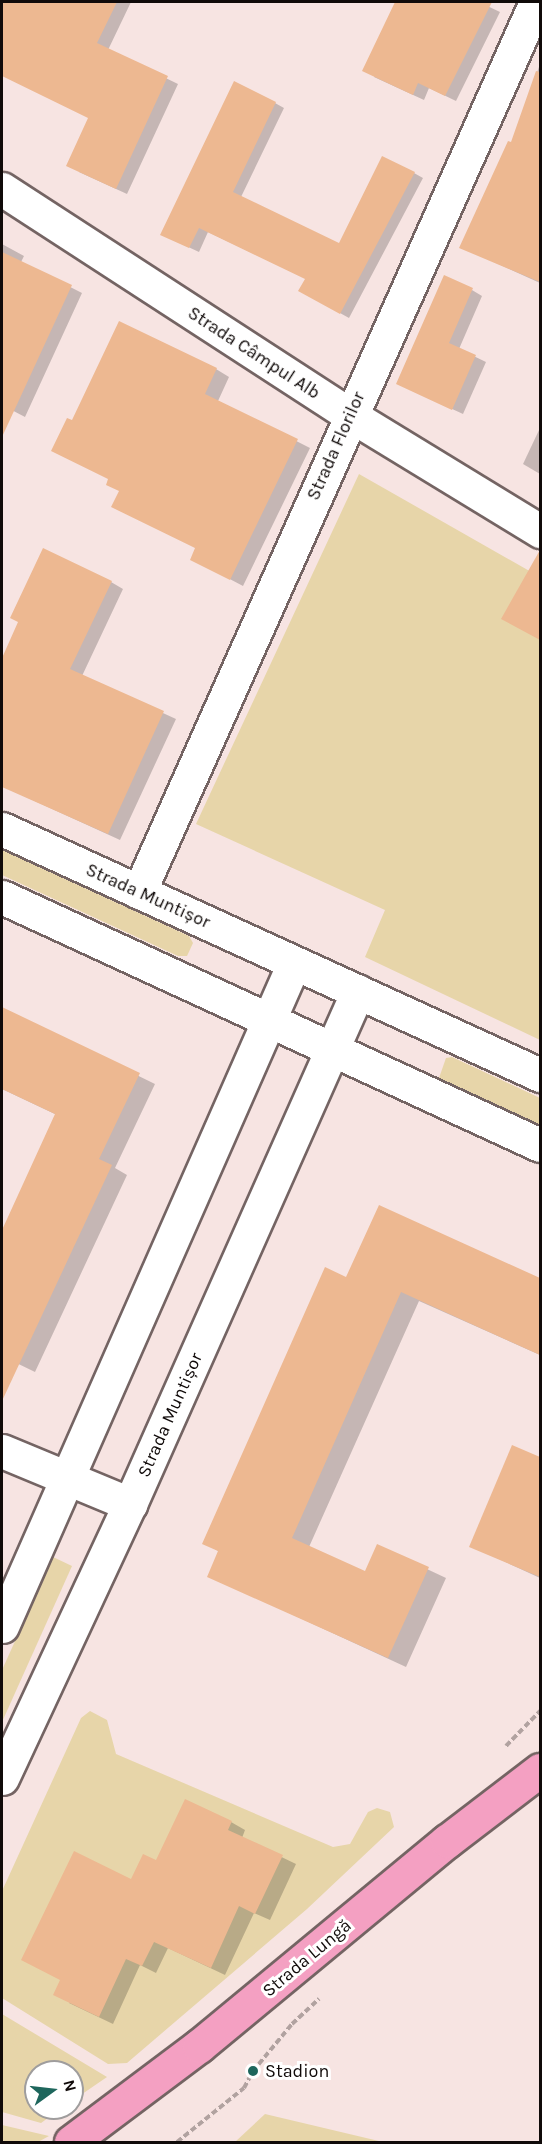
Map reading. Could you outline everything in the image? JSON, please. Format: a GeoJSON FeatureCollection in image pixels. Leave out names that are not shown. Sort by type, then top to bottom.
{"type":"FeatureCollection","features":[{"type":"Feature","properties":{"kind":"highway","name":"Strada Lungă"},"geometry":{"type":"LineString","coordinates":[[71,2142],[268,1991],[447,1841],[540,1770]]}},
{"type":"Feature","properties":{"kind":"street","name":"Strada Florilor"},"geometry":{"type":"LineString","coordinates":[[139,892],[536,2]]}},
{"type":"Feature","properties":{"kind":"street","name":"Strada Câmpul Alb"},"geometry":{"type":"LineString","coordinates":[[2,189],[350,415],[540,531]]}},
{"type":"Feature","properties":{"kind":"street","name":"Strada Muntișor"},"geometry":{"type":"LineString","coordinates":[[2,829],[540,1075]]}},
{"type":"Feature","properties":{"kind":"street"},"geometry":{"type":"LineString","coordinates":[[2,897],[540,1145]]}},
{"type":"Feature","properties":{"kind":"street"},"geometry":{"type":"LineString","coordinates":[[2,1626],[294,963]]}},
{"type":"Feature","properties":{"kind":"street","name":"Strada Muntișor"},"geometry":{"type":"LineString","coordinates":[[2,1778],[130,1504],[358,992]]}},
{"type":"Feature","properties":{"kind":"street"},"geometry":{"type":"LineString","coordinates":[[2,1450],[130,1504]]}},
{"type":"Feature","properties":{"kind":"path"},"geometry":{"type":"LineString","coordinates":[[504,1749],[540,1711]]}},
{"type":"Feature","properties":{"kind":"path"},"geometry":{"type":"LineString","coordinates":[[177,2142],[244,2088],[253,2071],[292,2024],[326,1992]]}},
{"type":"Feature","properties":{"kind":"shaded area"},"geometry":{"type":"Polygon","coordinates":[[[359,474],[540,577],[540,1040],[365,957],[385,910],[196,824],[359,474]]]}},
{"type":"Feature","properties":{"kind":"shaded area"},"geometry":{"type":"Polygon","coordinates":[[[2,850],[189,936],[193,943],[187,956],[178,956],[2,875],[2,850]]]}},
{"type":"Feature","properties":{"kind":"shaded area"},"geometry":{"type":"Polygon","coordinates":[[[452,1057],[540,1098],[540,1125],[439,1078],[446,1058],[452,1057]]]}},
{"type":"Feature","properties":{"kind":"shaded area"},"geometry":{"type":"Polygon","coordinates":[[[53,1557],[72,1566],[2,1722],[2,1670],[53,1557]]]}},
{"type":"Feature","properties":{"kind":"shaded area"},"geometry":{"type":"Polygon","coordinates":[[[90,1711],[107,1720],[116,1754],[333,1847],[350,1844],[368,1812],[377,1808],[390,1812],[394,1827],[307,1909],[127,2063],[108,2064],[2,1998],[2,1891],[81,1718],[90,1711]]]}},
{"type":"Feature","properties":{"kind":"shaded area"},"geometry":{"type":"Polygon","coordinates":[[[2,2014],[79,2060],[24,2060],[24,2118],[2,2112],[2,2014]]]}},
{"type":"Feature","properties":{"kind":"shaded area"},"geometry":{"type":"Polygon","coordinates":[[[84,2063],[107,2077],[84,2093],[84,2063]]]}},
{"type":"Feature","properties":{"kind":"shaded area"},"geometry":{"type":"Polygon","coordinates":[[[265,2114],[383,2142],[235,2142],[265,2114]]]}},
{"type":"Feature","properties":{"kind":"shaded area"},"geometry":{"type":"Polygon","coordinates":[[[2,2125],[49,2136],[38,2142],[2,2142],[2,2125]]]}},
{"type":"Feature","properties":{"kind":"building"},"geometry":{"type":"Polygon","coordinates":[[[2,2],[117,2],[97,43],[168,76],[116,189],[66,166],[88,118],[2,76],[2,2]]]}},
{"type":"Feature","properties":{"kind":"building"},"geometry":{"type":"Polygon","coordinates":[[[395,2],[492,2],[445,96],[418,83],[413,95],[362,71],[395,2]]]}},
{"type":"Feature","properties":{"kind":"building"},"geometry":{"type":"Polygon","coordinates":[[[536,71],[540,72],[540,282],[459,248],[508,141],[511,142],[536,71]]]}},
{"type":"Feature","properties":{"kind":"building"},"geometry":{"type":"Polygon","coordinates":[[[234,81],[276,102],[233,192],[339,243],[382,156],[415,172],[340,314],[298,291],[305,279],[199,228],[189,248],[160,235],[234,81]]]}},
{"type":"Feature","properties":{"kind":"building"},"geometry":{"type":"Polygon","coordinates":[[[2,252],[72,285],[2,437],[2,252]]]}},
{"type":"Feature","properties":{"kind":"building"},"geometry":{"type":"Polygon","coordinates":[[[444,275],[473,288],[449,343],[476,355],[452,410],[396,384],[444,275]]]}},
{"type":"Feature","properties":{"kind":"building"},"geometry":{"type":"Polygon","coordinates":[[[119,321],[217,368],[205,394],[298,439],[230,580],[190,560],[195,548],[111,507],[119,491],[106,485],[108,479],[51,451],[67,418],[72,420],[119,321]]]}},
{"type":"Feature","properties":{"kind":"building"},"geometry":{"type":"Polygon","coordinates":[[[43,548],[112,581],[70,669],[164,711],[108,834],[2,787],[2,658],[18,622],[10,618],[43,548]]]}},
{"type":"Feature","properties":{"kind":"building"},"geometry":{"type":"Polygon","coordinates":[[[540,550],[540,640],[501,619],[540,550]]]}},
{"type":"Feature","properties":{"kind":"building"},"geometry":{"type":"Polygon","coordinates":[[[2,1007],[140,1073],[99,1159],[112,1165],[2,1401],[2,1230],[55,1114],[2,1089],[2,1007]]]}},
{"type":"Feature","properties":{"kind":"building"},"geometry":{"type":"Polygon","coordinates":[[[379,1205],[540,1278],[540,1355],[401,1292],[292,1538],[365,1571],[377,1544],[429,1567],[388,1658],[207,1577],[218,1551],[202,1544],[325,1267],[346,1277],[379,1205]]]}},
{"type":"Feature","properties":{"kind":"building"},"geometry":{"type":"Polygon","coordinates":[[[512,1445],[540,1457],[540,1577],[469,1547],[512,1445]]]}},
{"type":"Feature","properties":{"kind":"building"},"geometry":{"type":"Polygon","coordinates":[[[185,1799],[232,1821],[228,1830],[283,1855],[255,1914],[239,1906],[211,1968],[154,1942],[142,1966],[126,1959],[99,2017],[53,1995],[60,1980],[21,1960],[74,1851],[131,1879],[143,1854],[156,1860],[185,1799]]]}},
{"type":"Feature","properties":{"kind":"place","name":"Stadion"},"geometry":{"type":"Point","coordinates":[253,2071]}}]}
